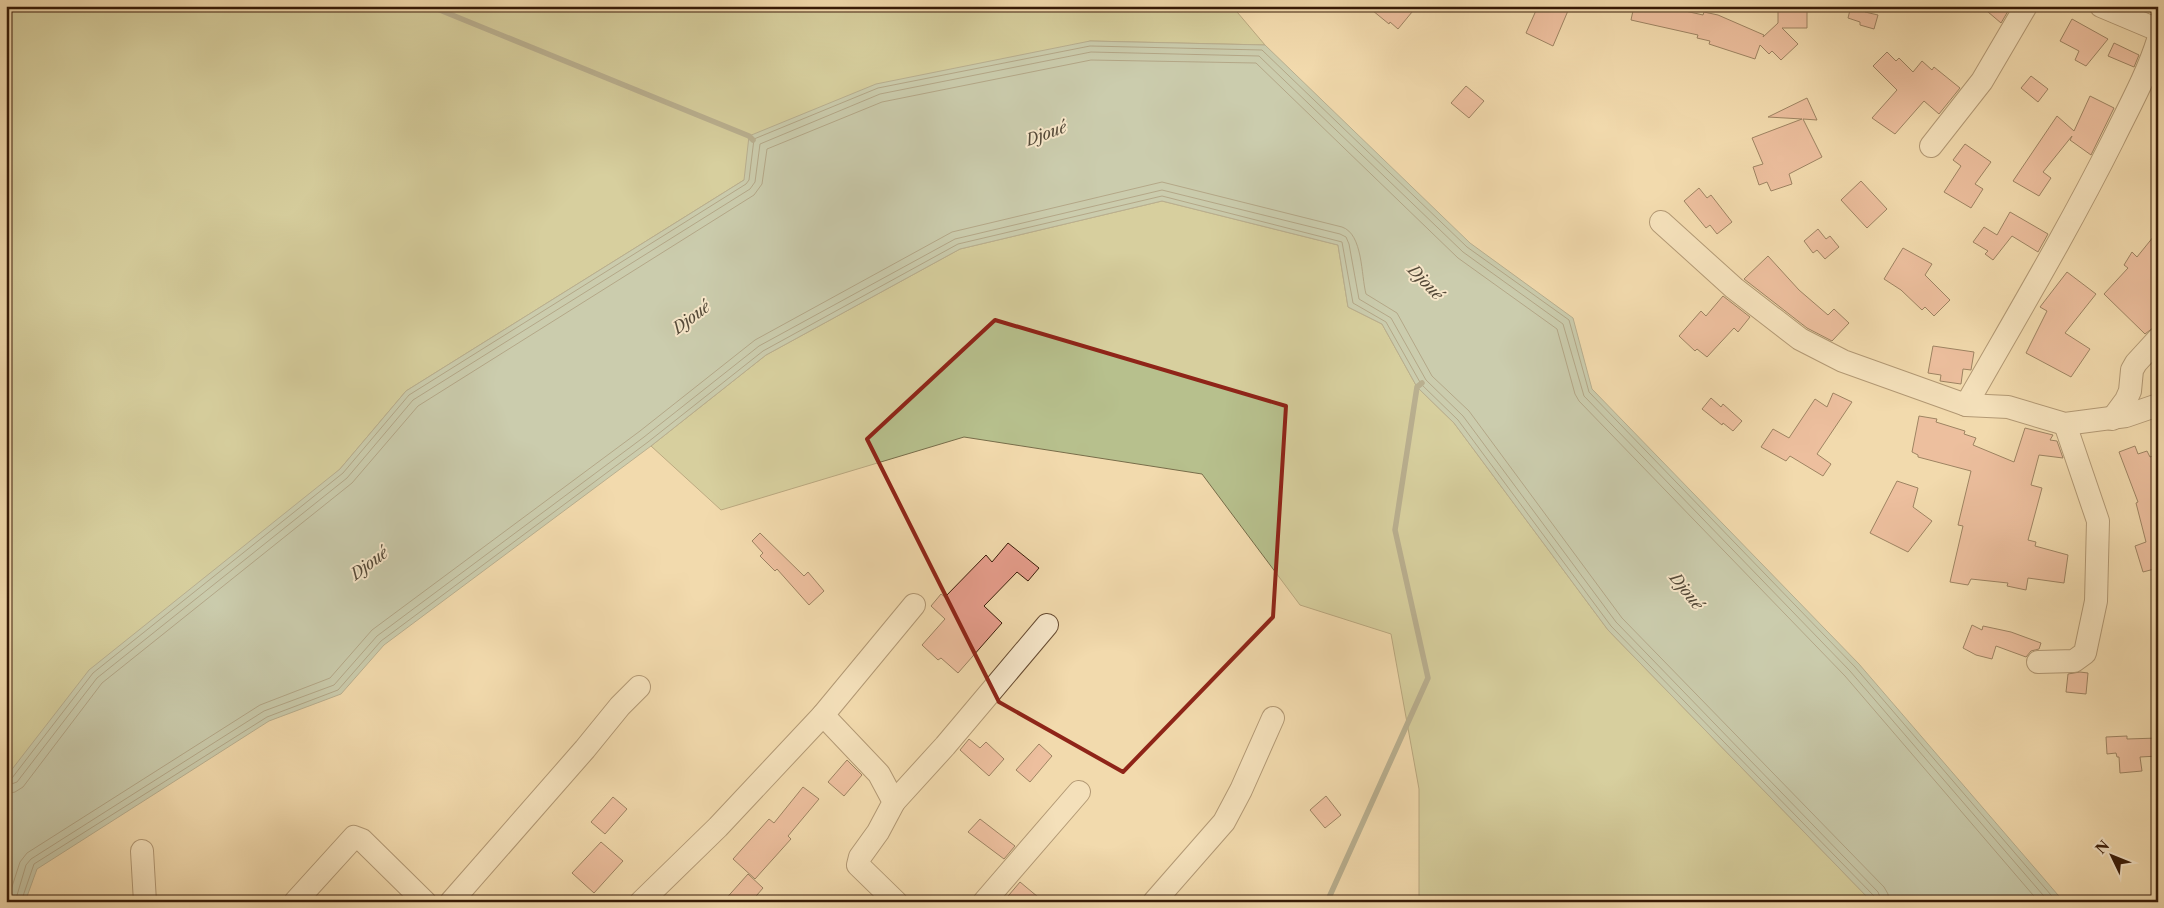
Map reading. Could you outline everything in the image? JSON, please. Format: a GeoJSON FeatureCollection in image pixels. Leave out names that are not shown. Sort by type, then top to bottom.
{"type":"FeatureCollection","features":[{"type":"Feature","properties":{"kind":"street"},"geometry":{"type":"LineString","coordinates":[[1931,146],[1982,81],[2026,6]]}},
{"type":"Feature","properties":{"kind":"street"},"geometry":{"type":"LineString","coordinates":[[2101,6],[2158,30]]}},
{"type":"Feature","properties":{"kind":"street"},"geometry":{"type":"LineString","coordinates":[[1966,405],[2101,163],[2156,54]]}},
{"type":"Feature","properties":{"kind":"street"},"geometry":{"type":"LineString","coordinates":[[1661,222],[1734,288],[1800,339],[1843,361],[1966,405],[2008,407],[2065,424],[2112,418],[2158,405]]}},
{"type":"Feature","properties":{"kind":"street"},"geometry":{"type":"LineString","coordinates":[[2112,418],[2126,400],[2130,391],[2132,370],[2136,363],[2158,339]]}},
{"type":"Feature","properties":{"kind":"street"},"geometry":{"type":"LineString","coordinates":[[2038,662],[2074,661],[2085,653],[2096,601],[2098,521],[2065,424]]}},
{"type":"Feature","properties":{"kind":"street"},"geometry":{"type":"LineString","coordinates":[[641,902],[718,827],[823,715],[914,605]]}},
{"type":"Feature","properties":{"kind":"street"},"geometry":{"type":"LineString","coordinates":[[896,902],[858,865],[860,857],[878,832],[894,802],[945,746],[1047,625]]}},
{"type":"Feature","properties":{"kind":"street"},"geometry":{"type":"LineString","coordinates":[[450,902],[585,749],[620,706],[639,688]]}},
{"type":"Feature","properties":{"kind":"street"},"geometry":{"type":"LineString","coordinates":[[823,715],[879,774],[894,802]]}},
{"type":"Feature","properties":{"kind":"street"},"geometry":{"type":"LineString","coordinates":[[1154,902],[1224,822],[1241,790],[1273,718]]}},
{"type":"Feature","properties":{"kind":"street"},"geometry":{"type":"LineString","coordinates":[[984,902],[1079,792]]}},
{"type":"Feature","properties":{"kind":"street"},"geometry":{"type":"LineString","coordinates":[[295,902],[354,838],[362,840],[425,902]]}},
{"type":"Feature","properties":{"kind":"street"},"geometry":{"type":"LineString","coordinates":[[142,851],[145,902]]}},
{"type":"Feature","properties":{"kind":"highlighted area"},"geometry":{"type":"Polygon","coordinates":[[[995,320],[1286,406],[1273,617],[1123,772],[999,702],[867,439],[995,320]]]}},
{"type":"Feature","properties":{"kind":"green space"},"geometry":{"type":"Polygon","coordinates":[[[6,6],[1232,6],[1265,45],[1090,41],[744,180],[406,391],[340,469],[6,777],[6,6]]]}},
{"type":"Feature","properties":{"kind":"green space"},"geometry":{"type":"Polygon","coordinates":[[[1162,201],[1338,245],[1348,307],[1382,324],[1417,387],[1454,423],[1608,630],[1872,902],[1419,902],[1419,789],[1391,634],[1300,605],[1202,474],[964,437],[721,510],[651,446],[766,355],[960,249],[1162,201]]]}},
{"type":"Feature","properties":{"kind":"water","name":"Djoué"},"geometry":{"type":"Polygon","coordinates":[[[1090,41],[1265,45],[1470,243],[1573,318],[1592,389],[1859,664],[2064,902],[1872,902],[1608,630],[1454,423],[1417,387],[1382,324],[1348,307],[1338,245],[1162,201],[960,249],[766,355],[651,446],[384,645],[341,694],[269,721],[37,869],[25,902],[6,902],[6,777],[89,670],[340,469],[406,391],[744,180],[749,136],[876,84],[1090,41]]]}},
{"type":"Feature","properties":{"kind":"building"},"geometry":{"type":"Polygon","coordinates":[[[1367,6],[1417,6],[1398,29],[1367,6]]]}},
{"type":"Feature","properties":{"kind":"building"},"geometry":{"type":"Polygon","coordinates":[[[1538,6],[1570,6],[1553,46],[1526,33],[1538,6]]]}},
{"type":"Feature","properties":{"kind":"building"},"geometry":{"type":"Polygon","coordinates":[[[1634,6],[1663,6],[1703,15],[1704,12],[1718,15],[1764,35],[1763,37],[1778,23],[1778,6],[1807,6],[1807,28],[1782,28],[1798,44],[1781,60],[1772,51],[1769,54],[1760,45],[1755,59],[1709,44],[1710,41],[1697,38],[1698,35],[1631,20],[1634,6]]]}},
{"type":"Feature","properties":{"kind":"building"},"geometry":{"type":"Polygon","coordinates":[[[1851,6],[1866,8],[1865,12],[1878,15],[1874,29],[1860,25],[1860,22],[1848,18],[1851,6]]]}},
{"type":"Feature","properties":{"kind":"building"},"geometry":{"type":"Polygon","coordinates":[[[1981,6],[2011,6],[2001,23],[1981,6]]]}},
{"type":"Feature","properties":{"kind":"building"},"geometry":{"type":"Polygon","coordinates":[[[2072,19],[2108,39],[2086,66],[2075,60],[2079,51],[2060,41],[2072,19]]]}},
{"type":"Feature","properties":{"kind":"building"},"geometry":{"type":"Polygon","coordinates":[[[2114,43],[2139,55],[2134,67],[2108,56],[2114,43]]]}},
{"type":"Feature","properties":{"kind":"building"},"geometry":{"type":"Polygon","coordinates":[[[1887,52],[1896,61],[1899,58],[1913,72],[1922,61],[1932,70],[1934,67],[1960,88],[1939,114],[1924,101],[1895,134],[1872,118],[1897,90],[1873,66],[1887,52]]]}},
{"type":"Feature","properties":{"kind":"building"},"geometry":{"type":"Polygon","coordinates":[[[2031,76],[2048,89],[2038,102],[2021,88],[2031,76]]]}},
{"type":"Feature","properties":{"kind":"building"},"geometry":{"type":"Polygon","coordinates":[[[1466,86],[1484,101],[1469,118],[1451,103],[1466,86]]]}},
{"type":"Feature","properties":{"kind":"building"},"geometry":{"type":"Polygon","coordinates":[[[2090,96],[2114,108],[2091,155],[2070,140],[2072,136],[2043,172],[2051,178],[2039,196],[2013,181],[2057,116],[2074,131],[2090,96]]]}},
{"type":"Feature","properties":{"kind":"building"},"geometry":{"type":"Polygon","coordinates":[[[1807,98],[1817,120],[1803,119],[1822,157],[1789,174],[1792,184],[1771,191],[1767,182],[1759,185],[1753,167],[1763,164],[1752,138],[1802,119],[1768,117],[1807,98]]]}},
{"type":"Feature","properties":{"kind":"building"},"geometry":{"type":"Polygon","coordinates":[[[1965,144],[1991,162],[1975,184],[1983,189],[1971,208],[1944,192],[1961,166],[1953,160],[1965,144]]]}},
{"type":"Feature","properties":{"kind":"building"},"geometry":{"type":"Polygon","coordinates":[[[1861,181],[1887,209],[1867,228],[1841,200],[1861,181]]]}},
{"type":"Feature","properties":{"kind":"building"},"geometry":{"type":"Polygon","coordinates":[[[1699,188],[1707,198],[1711,195],[1732,222],[1717,234],[1710,225],[1706,228],[1684,201],[1699,188]]]}},
{"type":"Feature","properties":{"kind":"building"},"geometry":{"type":"Polygon","coordinates":[[[2010,212],[2048,234],[2038,252],[2012,236],[1993,260],[1985,254],[1988,251],[1973,242],[1984,227],[1997,235],[2010,212]]]}},
{"type":"Feature","properties":{"kind":"building"},"geometry":{"type":"Polygon","coordinates":[[[1818,229],[1826,239],[1830,236],[1839,247],[1825,259],[1817,250],[1813,253],[1804,241],[1818,229]]]}},
{"type":"Feature","properties":{"kind":"building"},"geometry":{"type":"Polygon","coordinates":[[[2158,231],[2158,326],[2145,334],[2104,294],[2128,268],[2124,265],[2132,252],[2137,257],[2158,231]]]}},
{"type":"Feature","properties":{"kind":"building"},"geometry":{"type":"Polygon","coordinates":[[[1903,248],[1932,264],[1925,275],[1950,300],[1934,316],[1925,307],[1922,310],[1901,290],[1884,279],[1903,248]]]}},
{"type":"Feature","properties":{"kind":"building"},"geometry":{"type":"Polygon","coordinates":[[[1768,256],[1799,290],[1828,315],[1834,309],[1849,323],[1832,341],[1807,328],[1744,279],[1768,256]]]}},
{"type":"Feature","properties":{"kind":"building"},"geometry":{"type":"Polygon","coordinates":[[[2067,272],[2096,294],[2065,333],[2090,349],[2071,377],[2026,353],[2047,311],[2040,307],[2067,272]]]}},
{"type":"Feature","properties":{"kind":"building"},"geometry":{"type":"Polygon","coordinates":[[[1723,296],[1750,317],[1738,332],[1734,328],[1707,357],[1697,349],[1695,351],[1679,336],[1701,311],[1706,316],[1723,296]]]}},
{"type":"Feature","properties":{"kind":"building"},"geometry":{"type":"Polygon","coordinates":[[[1933,346],[1974,352],[1971,370],[1963,369],[1961,384],[1940,381],[1941,375],[1928,373],[1933,346]]]}},
{"type":"Feature","properties":{"kind":"building"},"geometry":{"type":"Polygon","coordinates":[[[1833,393],[1852,402],[1817,454],[1831,464],[1823,476],[1790,456],[1786,461],[1761,447],[1773,429],[1789,438],[1815,399],[1827,407],[1833,393]]]}},
{"type":"Feature","properties":{"kind":"building"},"geometry":{"type":"Polygon","coordinates":[[[1711,398],[1721,407],[1723,404],[1742,421],[1733,431],[1702,409],[1711,398]]]}},
{"type":"Feature","properties":{"kind":"building"},"geometry":{"type":"Polygon","coordinates":[[[1919,416],[1937,419],[1936,422],[1965,431],[1964,434],[1976,438],[1973,445],[2014,462],[2025,428],[2053,435],[2050,440],[2057,441],[2063,458],[2039,455],[2031,485],[2042,488],[2028,540],[2036,542],[2035,546],[2068,555],[2064,583],[2028,578],[2026,590],[2007,586],[2008,583],[1971,579],[1968,585],[1950,582],[1963,526],[1958,525],[1971,471],[1918,457],[1918,455],[1912,452],[1919,416]]]}},
{"type":"Feature","properties":{"kind":"building"},"geometry":{"type":"Polygon","coordinates":[[[2135,446],[2138,454],[2147,451],[2150,457],[2158,454],[2158,568],[2143,572],[2135,546],[2146,542],[2136,503],[2138,502],[2119,452],[2135,446]]]}},
{"type":"Feature","properties":{"kind":"building"},"geometry":{"type":"Polygon","coordinates":[[[1897,481],[1918,488],[1913,507],[1932,521],[1908,552],[1870,533],[1897,481]]]}},
{"type":"Feature","properties":{"kind":"building"},"geometry":{"type":"Polygon","coordinates":[[[760,533],[804,576],[808,572],[824,591],[809,605],[777,569],[775,571],[760,556],[763,553],[752,541],[760,533]]]}},
{"type":"Feature","properties":{"kind":"building"},"geometry":{"type":"Polygon","coordinates":[[[1008,543],[1039,568],[1028,581],[1017,572],[984,606],[1002,623],[958,673],[941,658],[938,660],[922,645],[945,619],[931,606],[941,594],[945,597],[986,555],[992,562],[1008,543]]]}},
{"type":"Feature","properties":{"kind":"building"},"geometry":{"type":"Polygon","coordinates":[[[1972,625],[1982,630],[1983,626],[2011,632],[2041,643],[2039,649],[2031,651],[2026,657],[1996,646],[1992,659],[1976,655],[1963,648],[1972,625]]]}},
{"type":"Feature","properties":{"kind":"building"},"geometry":{"type":"Polygon","coordinates":[[[2088,673],[2086,694],[2066,692],[2068,674],[2088,673]]]}},
{"type":"Feature","properties":{"kind":"building"},"geometry":{"type":"Polygon","coordinates":[[[2127,736],[2127,739],[2158,738],[2158,756],[2140,757],[2142,771],[2120,773],[2119,757],[2117,757],[2116,753],[2107,754],[2106,737],[2127,736]]]}},
{"type":"Feature","properties":{"kind":"building"},"geometry":{"type":"Polygon","coordinates":[[[969,739],[980,748],[986,742],[1004,759],[989,776],[960,750],[969,739]]]}},
{"type":"Feature","properties":{"kind":"building"},"geometry":{"type":"Polygon","coordinates":[[[1039,744],[1052,756],[1030,782],[1016,770],[1039,744]]]}},
{"type":"Feature","properties":{"kind":"building"},"geometry":{"type":"Polygon","coordinates":[[[847,760],[862,775],[844,796],[828,782],[847,760]]]}},
{"type":"Feature","properties":{"kind":"building"},"geometry":{"type":"Polygon","coordinates":[[[803,787],[819,799],[788,836],[791,839],[755,879],[733,859],[769,819],[774,823],[803,787]]]}},
{"type":"Feature","properties":{"kind":"building"},"geometry":{"type":"Polygon","coordinates":[[[1326,796],[1341,815],[1325,828],[1310,810],[1326,796]]]}},
{"type":"Feature","properties":{"kind":"building"},"geometry":{"type":"Polygon","coordinates":[[[613,797],[627,809],[605,834],[591,822],[613,797]]]}},
{"type":"Feature","properties":{"kind":"building"},"geometry":{"type":"Polygon","coordinates":[[[980,819],[1015,846],[1004,859],[968,832],[980,819]]]}},
{"type":"Feature","properties":{"kind":"building"},"geometry":{"type":"Polygon","coordinates":[[[601,842],[623,861],[594,893],[572,873],[601,842]]]}},
{"type":"Feature","properties":{"kind":"building"},"geometry":{"type":"Polygon","coordinates":[[[748,874],[763,888],[751,902],[723,902],[748,874]]]}},
{"type":"Feature","properties":{"kind":"building"},"geometry":{"type":"Polygon","coordinates":[[[1020,882],[1044,902],[1003,902],[1020,882]]]}},
{"type":"Feature","properties":{"kind":"waterway"},"geometry":{"type":"LineString","coordinates":[[430,6],[749,136],[753,140]]}},
{"type":"Feature","properties":{"kind":"waterway"},"geometry":{"type":"LineString","coordinates":[[1327,902],[1428,678],[1395,530],[1417,387],[1422,383]]}}]}
